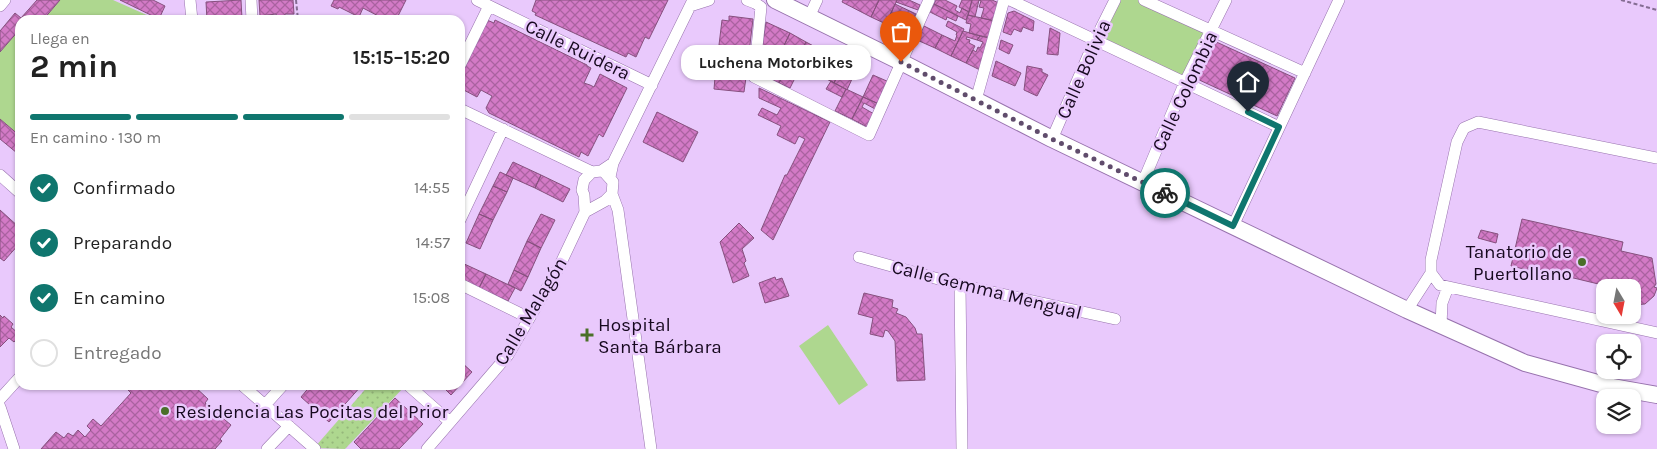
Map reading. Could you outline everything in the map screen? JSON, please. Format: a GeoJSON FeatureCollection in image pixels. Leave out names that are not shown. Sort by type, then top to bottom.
{"type":"FeatureCollection","features":[{"type":"Feature","properties":{"kind":"main road"},"geometry":{"type":"LineString","coordinates":[[775,0],[1052,139],[1407,310],[1525,364],[1612,387],[1657,395]]}},
{"type":"Feature","properties":{"kind":"street"},"geometry":{"type":"LineString","coordinates":[[0,6],[5,0]]}},
{"type":"Feature","properties":{"kind":"street"},"geometry":{"type":"LineString","coordinates":[[190,0],[192,15]]}},
{"type":"Feature","properties":{"kind":"street"},"geometry":{"type":"LineString","coordinates":[[251,0],[252,15]]}},
{"type":"Feature","properties":{"kind":"street","name":"Calle Ruidera"},"geometry":{"type":"LineString","coordinates":[[477,0],[652,85]]}},
{"type":"Feature","properties":{"kind":"street"},"geometry":{"type":"LineString","coordinates":[[597,175],[613,163],[692,1],[709,0]]}},
{"type":"Feature","properties":{"kind":"street"},"geometry":{"type":"LineString","coordinates":[[747,0],[755,2],[761,7],[754,77],[869,135],[929,0]]}},
{"type":"Feature","properties":{"kind":"street"},"geometry":{"type":"LineString","coordinates":[[809,17],[817,0]]}},
{"type":"Feature","properties":{"kind":"street"},"geometry":{"type":"LineString","coordinates":[[976,100],[1004,0]]}},
{"type":"Feature","properties":{"kind":"street"},"geometry":{"type":"LineString","coordinates":[[1010,0],[1279,127]]}},
{"type":"Feature","properties":{"kind":"street","name":"Calle Bolivia"},"geometry":{"type":"LineString","coordinates":[[1052,139],[1095,40],[1115,0]]}},
{"type":"Feature","properties":{"kind":"street"},"geometry":{"type":"LineString","coordinates":[[1144,0],[1305,72]]}},
{"type":"Feature","properties":{"kind":"street","name":"Calle Colombia"},"geometry":{"type":"LineString","coordinates":[[1143,182],[1185,82],[1226,0]]}},
{"type":"Feature","properties":{"kind":"street"},"geometry":{"type":"LineString","coordinates":[[1233,226],[1338,0]]}},
{"type":"Feature","properties":{"kind":"street"},"geometry":{"type":"LineString","coordinates":[[465,55],[489,6]]}},
{"type":"Feature","properties":{"kind":"street"},"geometry":{"type":"LineString","coordinates":[[465,111],[597,175],[614,188],[605,199],[585,212]]}},
{"type":"Feature","properties":{"kind":"street"},"geometry":{"type":"LineString","coordinates":[[1407,310],[1431,274],[1431,260],[1457,142],[1464,128],[1478,122],[1657,158]]}},
{"type":"Feature","properties":{"kind":"street"},"geometry":{"type":"LineString","coordinates":[[465,209],[503,129]]}},
{"type":"Feature","properties":{"kind":"street"},"geometry":{"type":"LineString","coordinates":[[0,175],[15,188]]}},
{"type":"Feature","properties":{"kind":"street","name":"Calle Malagón"},"geometry":{"type":"LineString","coordinates":[[427,449],[508,355],[558,267],[585,212],[582,185],[597,175]]}},
{"type":"Feature","properties":{"kind":"street"},"geometry":{"type":"LineString","coordinates":[[584,196],[593,202],[605,199]]}},
{"type":"Feature","properties":{"kind":"street"},"geometry":{"type":"LineString","coordinates":[[605,199],[618,210],[651,449]]}},
{"type":"Feature","properties":{"kind":"street","name":"Calle Gemma Mengual"},"geometry":{"type":"LineString","coordinates":[[859,257],[960,285],[1115,319]]}},
{"type":"Feature","properties":{"kind":"street"},"geometry":{"type":"LineString","coordinates":[[1431,274],[1440,285],[1657,333]]}},
{"type":"Feature","properties":{"kind":"street"},"geometry":{"type":"LineString","coordinates":[[960,285],[962,449]]}},
{"type":"Feature","properties":{"kind":"street"},"geometry":{"type":"LineString","coordinates":[[465,286],[529,318]]}},
{"type":"Feature","properties":{"kind":"street"},"geometry":{"type":"LineString","coordinates":[[1441,325],[1442,303],[1448,287]]}},
{"type":"Feature","properties":{"kind":"street"},"geometry":{"type":"LineString","coordinates":[[0,399],[15,382]]}},
{"type":"Feature","properties":{"kind":"street"},"geometry":{"type":"LineString","coordinates":[[248,390],[315,449]]}},
{"type":"Feature","properties":{"kind":"street"},"geometry":{"type":"LineString","coordinates":[[265,405],[278,390]]}},
{"type":"Feature","properties":{"kind":"street"},"geometry":{"type":"LineString","coordinates":[[414,390],[450,422]]}},
{"type":"Feature","properties":{"kind":"street"},"geometry":{"type":"LineString","coordinates":[[0,407],[14,449]]}},
{"type":"Feature","properties":{"kind":"street"},"geometry":{"type":"LineString","coordinates":[[267,449],[289,426]]}},
{"type":"Feature","properties":{"kind":"path"},"geometry":{"type":"LineString","coordinates":[[296,0],[298,15]]}},
{"type":"Feature","properties":{"kind":"path"},"geometry":{"type":"LineString","coordinates":[[1621,0],[1657,10]]}},
{"type":"Feature","properties":{"kind":"green space"},"geometry":{"type":"Polygon","coordinates":[[[60,0],[113,0],[147,15],[47,15],[60,0]]]}},
{"type":"Feature","properties":{"kind":"green space"},"geometry":{"type":"Polygon","coordinates":[[[1115,0],[1144,0],[1212,30],[1185,82],[1095,40],[1115,0]]]}},
{"type":"Feature","properties":{"kind":"green space"},"geometry":{"type":"Polygon","coordinates":[[[15,35],[15,132],[0,119],[0,52],[15,35]]]}},
{"type":"Feature","properties":{"kind":"green space"},"geometry":{"type":"Polygon","coordinates":[[[828,325],[868,385],[839,405],[799,346],[828,325]]]}},
{"type":"Feature","properties":{"kind":"green space"},"geometry":{"type":"Polygon","coordinates":[[[365,390],[401,390],[345,449],[314,448],[365,390]]]}},
{"type":"Feature","properties":{"kind":"building"},"geometry":{"type":"Polygon","coordinates":[[[37,0],[60,0],[47,15],[24,15],[37,0]]]}},
{"type":"Feature","properties":{"kind":"building"},"geometry":{"type":"Polygon","coordinates":[[[120,0],[153,0],[165,6],[161,15],[151,15],[120,0]]]}},
{"type":"Feature","properties":{"kind":"building"},"geometry":{"type":"Polygon","coordinates":[[[241,0],[242,15],[207,15],[206,2],[241,0]]]}},
{"type":"Feature","properties":{"kind":"building"},"geometry":{"type":"Polygon","coordinates":[[[259,0],[293,0],[294,14],[260,15],[259,0]]]}},
{"type":"Feature","properties":{"kind":"building"},"geometry":{"type":"Polygon","coordinates":[[[334,0],[406,0],[398,15],[376,15],[363,8],[360,15],[355,15],[339,7],[338,9],[331,6],[334,0]]]}},
{"type":"Feature","properties":{"kind":"building"},"geometry":{"type":"Polygon","coordinates":[[[536,0],[668,0],[649,39],[645,37],[636,57],[628,53],[626,57],[535,15],[536,13],[532,11],[536,0]]]}},
{"type":"Feature","properties":{"kind":"building"},"geometry":{"type":"Polygon","coordinates":[[[843,0],[879,0],[871,17],[842,2],[843,0]]]}},
{"type":"Feature","properties":{"kind":"building"},"geometry":{"type":"Polygon","coordinates":[[[879,0],[897,0],[886,24],[871,17],[879,0]]]}},
{"type":"Feature","properties":{"kind":"building"},"geometry":{"type":"Polygon","coordinates":[[[897,0],[909,0],[920,5],[918,10],[896,2],[897,0]]]}},
{"type":"Feature","properties":{"kind":"building"},"geometry":{"type":"Polygon","coordinates":[[[936,0],[945,0],[957,6],[955,10],[960,13],[962,8],[969,12],[966,20],[934,4],[936,0]]]}},
{"type":"Feature","properties":{"kind":"building"},"geometry":{"type":"Polygon","coordinates":[[[962,0],[972,0],[969,12],[959,7],[962,0]]]}},
{"type":"Feature","properties":{"kind":"building"},"geometry":{"type":"Polygon","coordinates":[[[972,0],[979,0],[975,17],[968,15],[972,0]]]}},
{"type":"Feature","properties":{"kind":"building"},"geometry":{"type":"Polygon","coordinates":[[[979,0],[992,0],[999,3],[995,21],[981,18],[984,8],[979,7],[981,1],[979,0]]]}},
{"type":"Feature","properties":{"kind":"building"},"geometry":{"type":"Polygon","coordinates":[[[895,4],[916,14],[906,34],[886,24],[895,4]]]}},
{"type":"Feature","properties":{"kind":"building"},"geometry":{"type":"Polygon","coordinates":[[[934,4],[958,16],[956,21],[947,17],[946,20],[930,12],[934,4]]]}},
{"type":"Feature","properties":{"kind":"building"},"geometry":{"type":"Polygon","coordinates":[[[1014,11],[1034,21],[1033,31],[1023,27],[1021,32],[1014,29],[1011,35],[1003,32],[1008,13],[1014,11]]]}},
{"type":"Feature","properties":{"kind":"building"},"geometry":{"type":"Polygon","coordinates":[[[15,13],[17,15],[15,15],[15,35],[0,52],[0,31],[15,13]]]}},
{"type":"Feature","properties":{"kind":"building"},"geometry":{"type":"Polygon","coordinates":[[[968,15],[995,21],[990,38],[969,33],[971,24],[966,23],[968,15]]]}},
{"type":"Feature","properties":{"kind":"building"},"geometry":{"type":"Polygon","coordinates":[[[729,16],[753,19],[747,70],[739,70],[742,48],[719,45],[722,20],[729,21],[729,16]]]}},
{"type":"Feature","properties":{"kind":"building"},"geometry":{"type":"Polygon","coordinates":[[[487,20],[494,23],[495,20],[587,65],[591,68],[584,83],[594,87],[600,74],[627,88],[603,137],[599,134],[588,156],[581,152],[579,157],[489,113],[486,108],[492,96],[481,90],[477,97],[465,91],[465,64],[487,20]]]}},
{"type":"Feature","properties":{"kind":"building"},"geometry":{"type":"Polygon","coordinates":[[[948,21],[964,29],[951,56],[935,48],[942,35],[955,41],[957,32],[946,26],[948,21]]]}},
{"type":"Feature","properties":{"kind":"building"},"geometry":{"type":"Polygon","coordinates":[[[766,22],[790,33],[779,56],[762,48],[766,22]]]}},
{"type":"Feature","properties":{"kind":"building"},"geometry":{"type":"Polygon","coordinates":[[[924,26],[942,35],[935,48],[917,40],[924,26]]]}},
{"type":"Feature","properties":{"kind":"building"},"geometry":{"type":"Polygon","coordinates":[[[1050,28],[1060,33],[1058,55],[1047,54],[1050,28]]]}},
{"type":"Feature","properties":{"kind":"building"},"geometry":{"type":"Polygon","coordinates":[[[963,31],[980,36],[977,40],[967,37],[966,39],[970,40],[969,43],[975,46],[966,63],[951,56],[963,31]]]}},
{"type":"Feature","properties":{"kind":"building"},"geometry":{"type":"Polygon","coordinates":[[[790,33],[806,42],[799,54],[788,48],[783,58],[779,56],[790,33]]]}},
{"type":"Feature","properties":{"kind":"building"},"geometry":{"type":"Polygon","coordinates":[[[980,36],[990,38],[982,71],[966,63],[973,50],[976,52],[978,47],[980,48],[983,42],[977,40],[980,36]]]}},
{"type":"Feature","properties":{"kind":"building"},"geometry":{"type":"Polygon","coordinates":[[[1001,40],[1013,45],[1009,54],[999,49],[1001,40]]]}},
{"type":"Feature","properties":{"kind":"building"},"geometry":{"type":"Polygon","coordinates":[[[1212,40],[1295,78],[1277,116],[1195,78],[1212,40]]]}},
{"type":"Feature","properties":{"kind":"building"},"geometry":{"type":"Polygon","coordinates":[[[806,42],[819,49],[808,70],[795,63],[806,42]]]}},
{"type":"Feature","properties":{"kind":"building"},"geometry":{"type":"Polygon","coordinates":[[[762,48],[790,61],[779,83],[761,74],[762,48]]]}},
{"type":"Feature","properties":{"kind":"building"},"geometry":{"type":"Polygon","coordinates":[[[819,49],[833,56],[823,77],[808,70],[819,49]]]}},
{"type":"Feature","properties":{"kind":"building"},"geometry":{"type":"Polygon","coordinates":[[[833,56],[844,61],[834,83],[823,77],[833,56]]]}},
{"type":"Feature","properties":{"kind":"building"},"geometry":{"type":"Polygon","coordinates":[[[790,61],[801,66],[790,88],[779,83],[790,61]]]}},
{"type":"Feature","properties":{"kind":"building"},"geometry":{"type":"Polygon","coordinates":[[[844,61],[857,68],[847,90],[834,83],[844,61]]]}},
{"type":"Feature","properties":{"kind":"building"},"geometry":{"type":"Polygon","coordinates":[[[996,61],[1021,73],[1015,86],[992,76],[996,61]]]}},
{"type":"Feature","properties":{"kind":"building"},"geometry":{"type":"Polygon","coordinates":[[[716,66],[747,70],[744,92],[714,89],[716,66]]]}},
{"type":"Feature","properties":{"kind":"building"},"geometry":{"type":"Polygon","coordinates":[[[1027,66],[1042,69],[1042,72],[1048,75],[1037,96],[1024,90],[1027,66]]]}},
{"type":"Feature","properties":{"kind":"building"},"geometry":{"type":"Polygon","coordinates":[[[873,75],[889,82],[879,104],[863,97],[873,75]]]}},
{"type":"Feature","properties":{"kind":"building"},"geometry":{"type":"Polygon","coordinates":[[[831,81],[846,89],[842,97],[826,89],[831,81]]]}},
{"type":"Feature","properties":{"kind":"building"},"geometry":{"type":"Polygon","coordinates":[[[759,88],[830,122],[773,240],[761,230],[785,175],[787,175],[805,139],[799,136],[795,144],[777,135],[781,126],[758,115],[762,108],[777,115],[781,108],[759,98],[759,88]]]}},
{"type":"Feature","properties":{"kind":"building"},"geometry":{"type":"Polygon","coordinates":[[[846,89],[863,97],[852,119],[835,111],[846,89]]]}},
{"type":"Feature","properties":{"kind":"building"},"geometry":{"type":"Polygon","coordinates":[[[863,97],[879,104],[877,110],[864,103],[862,107],[874,114],[867,127],[852,119],[863,97]]]}},
{"type":"Feature","properties":{"kind":"building"},"geometry":{"type":"Polygon","coordinates":[[[657,112],[698,132],[683,162],[643,142],[657,112]]]}},
{"type":"Feature","properties":{"kind":"building"},"geometry":{"type":"Polygon","coordinates":[[[0,119],[15,132],[15,151],[0,139],[0,119]]]}},
{"type":"Feature","properties":{"kind":"building"},"geometry":{"type":"Polygon","coordinates":[[[513,162],[541,175],[535,188],[506,175],[513,162]]]}},
{"type":"Feature","properties":{"kind":"building"},"geometry":{"type":"Polygon","coordinates":[[[500,172],[513,178],[507,192],[493,186],[500,172]]]}},
{"type":"Feature","properties":{"kind":"building"},"geometry":{"type":"Polygon","coordinates":[[[541,175],[570,189],[563,202],[535,188],[541,175]]]}},
{"type":"Feature","properties":{"kind":"building"},"geometry":{"type":"Polygon","coordinates":[[[493,186],[507,192],[493,220],[479,214],[493,186]]]}},
{"type":"Feature","properties":{"kind":"building"},"geometry":{"type":"Polygon","coordinates":[[[0,210],[15,224],[15,249],[4,261],[0,258],[0,210]]]}},
{"type":"Feature","properties":{"kind":"building"},"geometry":{"type":"Polygon","coordinates":[[[479,214],[493,220],[480,249],[466,243],[479,214]]]}},
{"type":"Feature","properties":{"kind":"building"},"geometry":{"type":"Polygon","coordinates":[[[541,214],[555,220],[541,248],[527,241],[541,214]]]}},
{"type":"Feature","properties":{"kind":"building","name":"Tanatorio de Puertollano"},"geometry":{"type":"Polygon","coordinates":[[[1522,219],[1623,242],[1621,251],[1652,258],[1656,284],[1654,287],[1657,288],[1654,296],[1645,304],[1641,304],[1641,279],[1596,279],[1596,283],[1528,267],[1528,270],[1511,266],[1522,219]]]}},
{"type":"Feature","properties":{"kind":"building"},"geometry":{"type":"Polygon","coordinates":[[[739,223],[754,238],[742,249],[746,261],[744,263],[749,276],[733,283],[720,242],[739,223]]]}},
{"type":"Feature","properties":{"kind":"building"},"geometry":{"type":"Polygon","coordinates":[[[1481,230],[1498,234],[1496,243],[1478,238],[1481,230]]]}},
{"type":"Feature","properties":{"kind":"building"},"geometry":{"type":"Polygon","coordinates":[[[527,241],[541,248],[528,277],[514,270],[527,241]]]}},
{"type":"Feature","properties":{"kind":"building"},"geometry":{"type":"Polygon","coordinates":[[[465,264],[486,274],[479,288],[465,281],[465,264]]]}},
{"type":"Feature","properties":{"kind":"building"},"geometry":{"type":"Polygon","coordinates":[[[514,270],[528,277],[521,291],[508,284],[514,270]]]}},
{"type":"Feature","properties":{"kind":"building"},"geometry":{"type":"Polygon","coordinates":[[[486,274],[515,288],[508,301],[479,288],[486,274]]]}},
{"type":"Feature","properties":{"kind":"building"},"geometry":{"type":"Polygon","coordinates":[[[775,277],[776,280],[782,278],[789,296],[765,303],[759,283],[775,277]]]}},
{"type":"Feature","properties":{"kind":"building"},"geometry":{"type":"Polygon","coordinates":[[[864,293],[893,300],[892,307],[898,309],[896,313],[906,317],[915,328],[917,334],[922,334],[925,380],[897,381],[895,341],[888,331],[885,330],[883,337],[870,334],[873,318],[858,314],[864,293]]]}},
{"type":"Feature","properties":{"kind":"building"},"geometry":{"type":"Polygon","coordinates":[[[0,315],[13,324],[11,327],[15,331],[15,341],[9,338],[0,347],[0,315]]]}},
{"type":"Feature","properties":{"kind":"building"},"geometry":{"type":"Polygon","coordinates":[[[465,366],[472,372],[465,380],[465,366]]]}},
{"type":"Feature","properties":{"kind":"building","name":"Residencia Las Pocitas del Prior"},"geometry":{"type":"Polygon","coordinates":[[[128,390],[198,390],[208,399],[205,403],[231,425],[215,449],[41,449],[56,432],[64,438],[68,433],[73,436],[78,430],[85,437],[91,430],[87,426],[93,419],[101,426],[131,393],[128,390]]]}},
{"type":"Feature","properties":{"kind":"building"},"geometry":{"type":"Polygon","coordinates":[[[307,390],[358,390],[329,422],[301,397],[307,390]]]}},
{"type":"Feature","properties":{"kind":"building"},"geometry":{"type":"Polygon","coordinates":[[[446,390],[456,390],[451,395],[446,390]]]}},
{"type":"Feature","properties":{"kind":"building"},"geometry":{"type":"Polygon","coordinates":[[[395,398],[423,424],[399,449],[361,449],[354,442],[395,398]]]}},
{"type":"Feature","properties":{"kind":"way so far"},"geometry":{"type":"LineString","coordinates":[[901,62],[1052,139],[1165,193]]}},
{"type":"Feature","properties":{"kind":"place","name":"Luchena Motorbikes"},"geometry":{"type":"Point","coordinates":[901,62]}},
{"type":"Feature","properties":{"kind":"place","name":"Tanatorio de Puertollano"},"geometry":{"type":"Point","coordinates":[1582,262]}},
{"type":"Feature","properties":{"kind":"place","name":"Hospital Santa Bárbara"},"geometry":{"type":"Point","coordinates":[587,335]}},
{"type":"Feature","properties":{"kind":"place","name":"Residencia Las Pocitas del Prior"},"geometry":{"type":"Point","coordinates":[165,411]}},
{"type":"Feature","properties":{"kind":"route"},"geometry":{"type":"LineString","coordinates":[[1165,193],[1233,226],[1279,127],[1248,112]]}}]}
